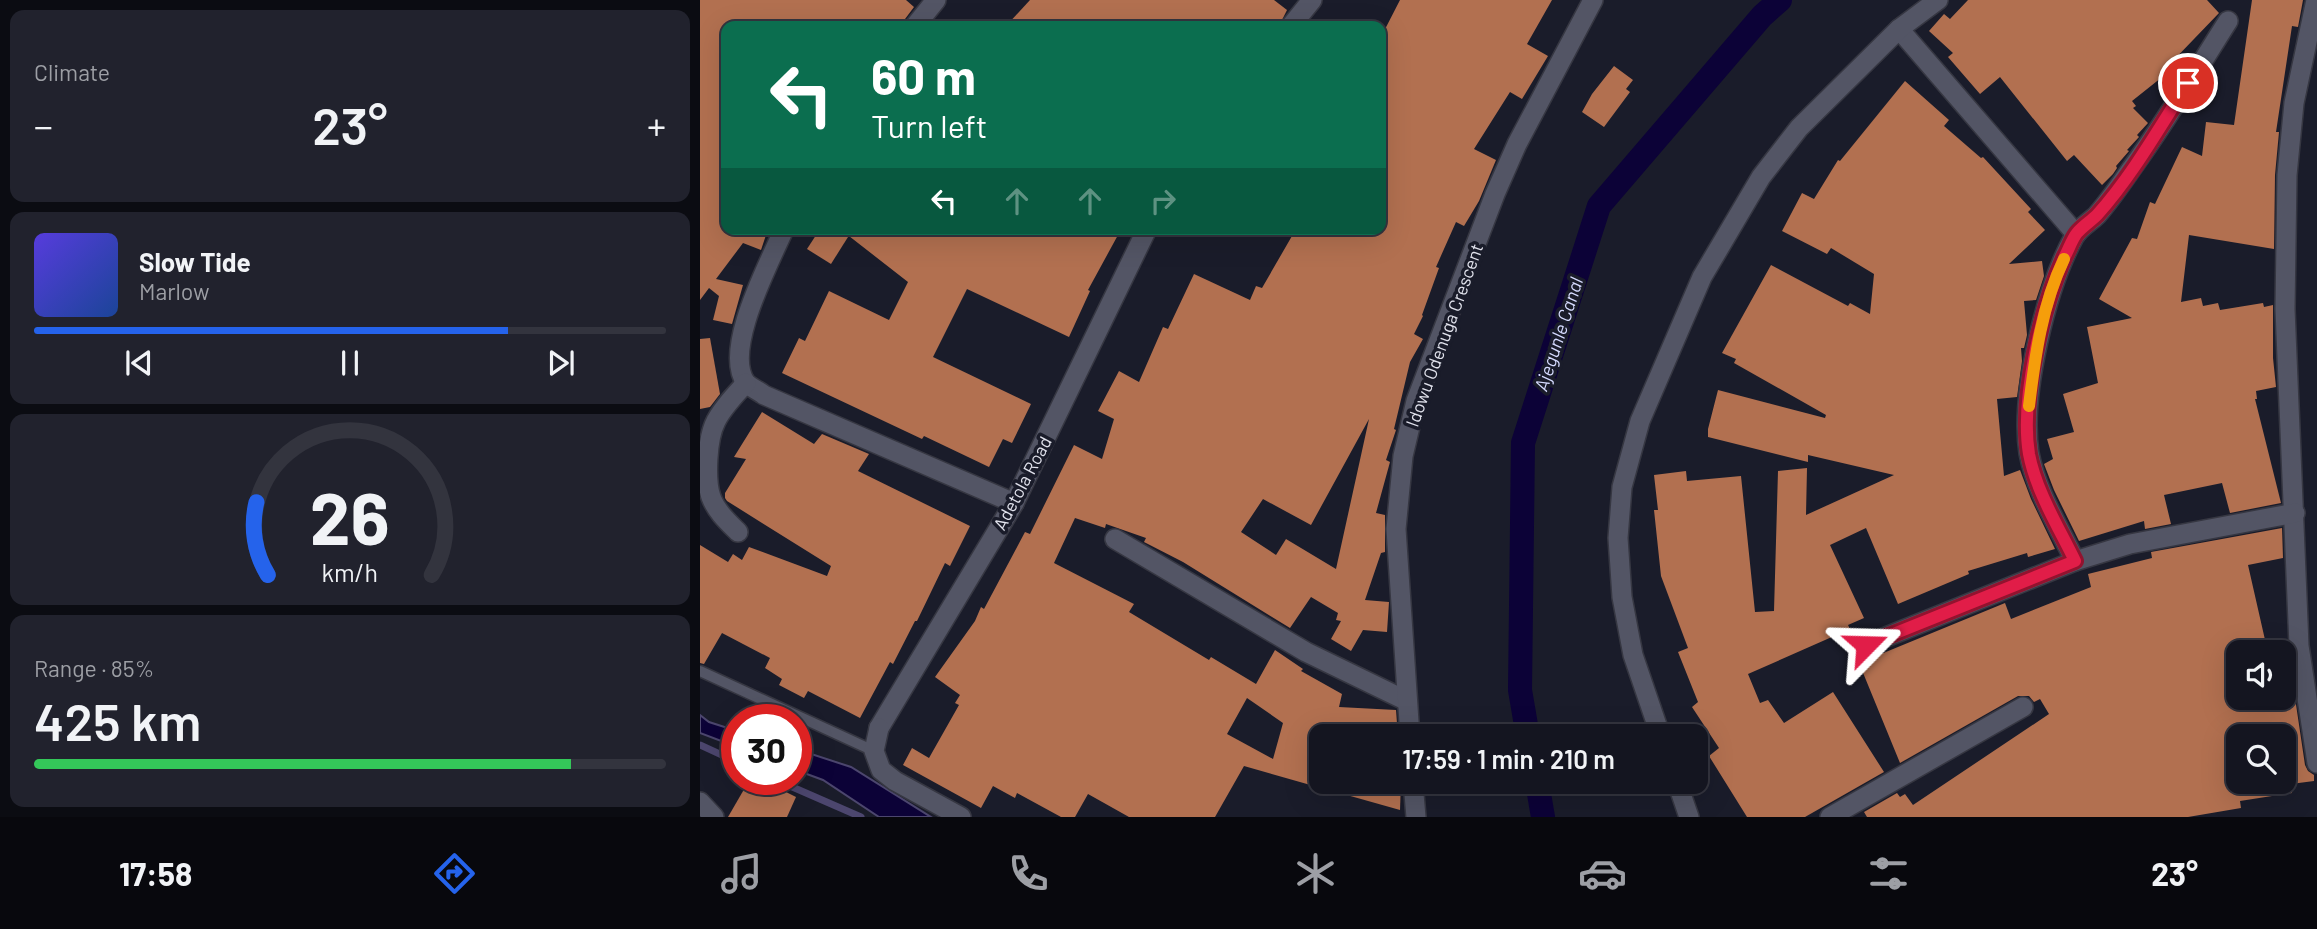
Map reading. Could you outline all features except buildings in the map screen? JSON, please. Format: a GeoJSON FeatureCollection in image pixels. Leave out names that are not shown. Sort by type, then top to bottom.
{"type":"FeatureCollection","features":[{"type":"Feature","properties":{"kind":"street"},"geometry":{"type":"LineString","coordinates":[[919,21],[936,0]]}},
{"type":"Feature","properties":{"kind":"street"},"geometry":{"type":"LineString","coordinates":[[1295,21],[1312,0]]}},
{"type":"Feature","properties":{"kind":"street","name":"Idowu Odenuga Crescent"},"geometry":{"type":"LineString","coordinates":[[1409,724],[1396,529],[1403,456],[1416,401],[1495,194],[1517,144],[1593,0]]}},
{"type":"Feature","properties":{"kind":"street"},"geometry":{"type":"LineString","coordinates":[[1657,724],[1633,655],[1622,597],[1618,538],[1622,487],[1640,421],[1702,277],[1761,177],[1799,128],[1899,29],[1938,0]]}},
{"type":"Feature","properties":{"kind":"street"},"geometry":{"type":"LineString","coordinates":[[2316,0],[2294,103],[2287,175],[2285,309],[2299,646],[2317,763]]}},
{"type":"Feature","properties":{"kind":"street"},"geometry":{"type":"LineString","coordinates":[[2075,561],[2043,495],[2030,455],[2027,420],[2045,312],[2056,276],[2076,234],[2096,216],[2133,167],[2228,21]]}},
{"type":"Feature","properties":{"kind":"street"},"geometry":{"type":"LineString","coordinates":[[1899,29],[2076,234]]}},
{"type":"Feature","properties":{"kind":"street"},"geometry":{"type":"LineString","coordinates":[[781,235],[744,322],[739,358],[746,383],[764,395],[1014,503]]}},
{"type":"Feature","properties":{"kind":"street","name":"Adetola Road"},"geometry":{"type":"LineString","coordinates":[[874,751],[879,728],[1014,503],[1144,235]]}},
{"type":"Feature","properties":{"kind":"street"},"geometry":{"type":"LineString","coordinates":[[738,532],[720,513],[712,499],[708,484],[710,444],[715,424],[727,404],[746,383]]}},
{"type":"Feature","properties":{"kind":"street"},"geometry":{"type":"LineString","coordinates":[[1866,645],[2075,561],[2130,544],[2295,513]]}},
{"type":"Feature","properties":{"kind":"street"},"geometry":{"type":"LineString","coordinates":[[1115,539],[1273,633],[1407,701]]}},
{"type":"Feature","properties":{"kind":"street"},"geometry":{"type":"LineString","coordinates":[[1830,817],[2022,707]]}},
{"type":"Feature","properties":{"kind":"street"},"geometry":{"type":"LineString","coordinates":[[874,751],[881,769],[895,781],[961,817]]}},
{"type":"Feature","properties":{"kind":"street"},"geometry":{"type":"LineString","coordinates":[[1414,794],[1416,817]]}},
{"type":"Feature","properties":{"kind":"street"},"geometry":{"type":"LineString","coordinates":[[1681,794],[1689,817]]}},
{"type":"Feature","properties":{"kind":"street"},"geometry":{"type":"LineString","coordinates":[[700,802],[714,817]]}},
{"type":"Feature","properties":{"kind":"lane"},"geometry":{"type":"LineString","coordinates":[[700,671],[874,751]]}},
{"type":"Feature","properties":{"kind":"shaded area"},"geometry":{"type":"Polygon","coordinates":[[[700,715],[721,726],[721,741],[700,733],[700,715]]]}},
{"type":"Feature","properties":{"kind":"shaded area"},"geometry":{"type":"Polygon","coordinates":[[[812,754],[851,767],[931,817],[879,817],[823,780],[812,776],[812,754]]]}},
{"type":"Feature","properties":{"kind":"waterway","name":"Ajegunle Canal"},"geometry":{"type":"LineString","coordinates":[[1526,724],[1520,690],[1523,443],[1599,206],[1762,16],[1780,0]]}},
{"type":"Feature","properties":{"kind":"waterway"},"geometry":{"type":"LineString","coordinates":[[700,745],[721,755]]}},
{"type":"Feature","properties":{"kind":"waterway","name":"Ajegunle Canal"},"geometry":{"type":"LineString","coordinates":[[1539,794],[1543,817]]}},
{"type":"Feature","properties":{"kind":"waterway"},"geometry":{"type":"LineString","coordinates":[[811,795],[861,817]]}},
{"type":"Feature","properties":{"kind":"slow traffic"},"geometry":{"type":"LineString","coordinates":[[2029,406],[2045,312],[2064,259]]}},
{"type":"Feature","properties":{"kind":"route"},"geometry":{"type":"LineString","coordinates":[[1866,645],[2075,561],[2043,495],[2030,455],[2027,420],[2045,312],[2056,276],[2076,234],[2096,216],[2133,167],[2188,83]]}}]}
